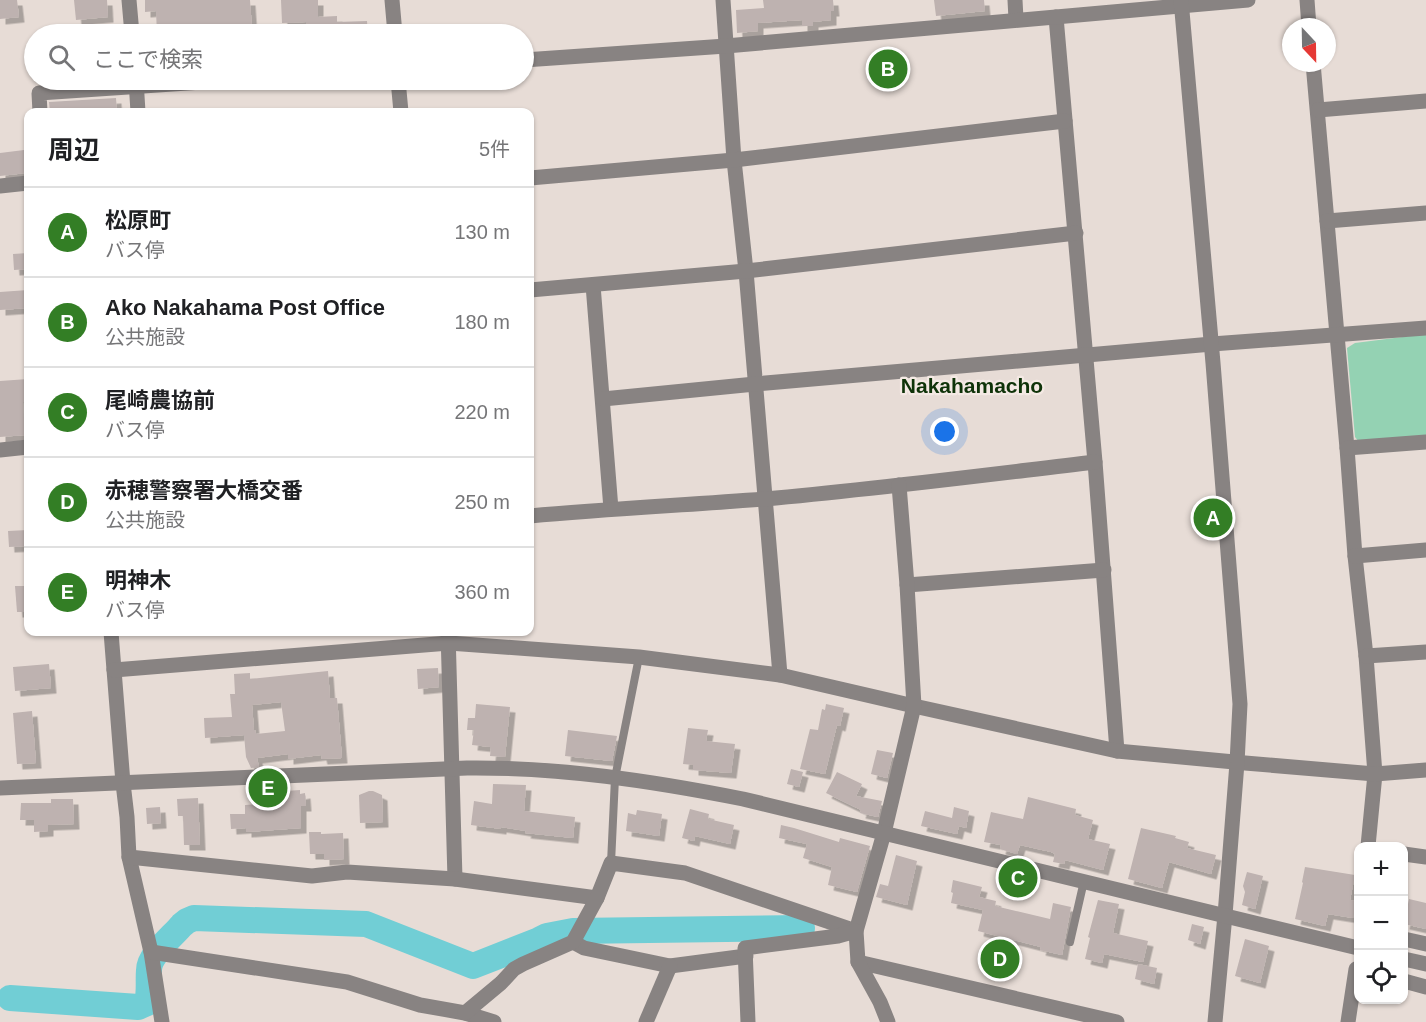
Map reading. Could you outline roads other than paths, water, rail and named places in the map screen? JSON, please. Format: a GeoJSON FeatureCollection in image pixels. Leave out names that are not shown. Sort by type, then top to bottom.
{"type":"FeatureCollection","features":[{"type":"Feature","properties":{"kind":"street"},"geometry":{"type":"LineString","coordinates":[[129,0],[131,24]]}},
{"type":"Feature","properties":{"kind":"street"},"geometry":{"type":"LineString","coordinates":[[392,0],[394,24]]}},
{"type":"Feature","properties":{"kind":"street"},"geometry":{"type":"LineString","coordinates":[[723,0],[734,160],[746,271],[780,675]]}},
{"type":"Feature","properties":{"kind":"street"},"geometry":{"type":"LineString","coordinates":[[1015,0],[1016,19]]}},
{"type":"Feature","properties":{"kind":"street"},"geometry":{"type":"LineString","coordinates":[[534,59],[726,46],[1056,17],[1181,3],[1248,0]]}},
{"type":"Feature","properties":{"kind":"street"},"geometry":{"type":"LineString","coordinates":[[1306,0],[1308,18]]}},
{"type":"Feature","properties":{"kind":"street"},"geometry":{"type":"LineString","coordinates":[[1181,3],[1212,344],[1240,704],[1215,1022]]}},
{"type":"Feature","properties":{"kind":"street"},"geometry":{"type":"LineString","coordinates":[[1056,17],[1076,233],[1117,750]]}},
{"type":"Feature","properties":{"kind":"street"},"geometry":{"type":"LineString","coordinates":[[1314,72],[1347,448],[1354,556],[1366,656],[1375,774],[1368,842]]}},
{"type":"Feature","properties":{"kind":"street"},"geometry":{"type":"LineString","coordinates":[[40,108],[39,93],[65,90]]}},
{"type":"Feature","properties":{"kind":"street"},"geometry":{"type":"LineString","coordinates":[[137,90],[138,108]]}},
{"type":"Feature","properties":{"kind":"street"},"geometry":{"type":"LineString","coordinates":[[399,90],[401,108]]}},
{"type":"Feature","properties":{"kind":"street"},"geometry":{"type":"LineString","coordinates":[[1318,110],[1426,101]]}},
{"type":"Feature","properties":{"kind":"street"},"geometry":{"type":"LineString","coordinates":[[534,178],[734,160],[1065,121]]}},
{"type":"Feature","properties":{"kind":"street"},"geometry":{"type":"LineString","coordinates":[[0,186],[24,183]]}},
{"type":"Feature","properties":{"kind":"street"},"geometry":{"type":"LineString","coordinates":[[1328,221],[1426,213]]}},
{"type":"Feature","properties":{"kind":"street"},"geometry":{"type":"LineString","coordinates":[[534,290],[746,271],[1076,233]]}},
{"type":"Feature","properties":{"kind":"street"},"geometry":{"type":"LineString","coordinates":[[593,285],[611,509]]}},
{"type":"Feature","properties":{"kind":"street"},"geometry":{"type":"LineString","coordinates":[[603,399],[1212,344],[1426,328]]}},
{"type":"Feature","properties":{"kind":"street"},"geometry":{"type":"LineString","coordinates":[[1347,448],[1426,442]]}},
{"type":"Feature","properties":{"kind":"street"},"geometry":{"type":"LineString","coordinates":[[0,450],[24,447]]}},
{"type":"Feature","properties":{"kind":"street"},"geometry":{"type":"LineString","coordinates":[[534,516],[765,499],[1095,462]]}},
{"type":"Feature","properties":{"kind":"street"},"geometry":{"type":"LineString","coordinates":[[888,1022],[858,962],[856,931],[884,833],[914,706],[898,485]]}},
{"type":"Feature","properties":{"kind":"street"},"geometry":{"type":"LineString","coordinates":[[1354,556],[1426,550]]}},
{"type":"Feature","properties":{"kind":"street"},"geometry":{"type":"LineString","coordinates":[[907,585],[1104,570]]}},
{"type":"Feature","properties":{"kind":"street"},"geometry":{"type":"LineString","coordinates":[[111,636],[129,857],[151,952],[162,1022]]}},
{"type":"Feature","properties":{"kind":"street"},"geometry":{"type":"LineString","coordinates":[[114,670],[448,637],[639,657],[780,675],[1117,750],[1237,763],[1375,774],[1426,770]]}},
{"type":"Feature","properties":{"kind":"street"},"geometry":{"type":"LineString","coordinates":[[448,637],[455,879]]}},
{"type":"Feature","properties":{"kind":"street"},"geometry":{"type":"LineString","coordinates":[[1366,656],[1426,652]]}},
{"type":"Feature","properties":{"kind":"street"},"geometry":{"type":"LineString","coordinates":[[0,788],[452,769],[491,768],[568,772],[677,786],[743,799],[1354,947]]}},
{"type":"Feature","properties":{"kind":"street"},"geometry":{"type":"LineString","coordinates":[[1408,854],[1426,856]]}},
{"type":"Feature","properties":{"kind":"street"},"geometry":{"type":"LineString","coordinates":[[129,857],[312,876],[347,872],[455,879],[597,898]]}},
{"type":"Feature","properties":{"kind":"street"},"geometry":{"type":"LineString","coordinates":[[465,1013],[523,963],[573,942],[597,898],[611,863],[685,873],[856,931]]}},
{"type":"Feature","properties":{"kind":"street"},"geometry":{"type":"LineString","coordinates":[[748,1022],[745,948],[838,936],[856,931]]}},
{"type":"Feature","properties":{"kind":"street"},"geometry":{"type":"LineString","coordinates":[[1408,940],[1426,944]]}},
{"type":"Feature","properties":{"kind":"street"},"geometry":{"type":"LineString","coordinates":[[573,942],[584,948],[670,966],[746,956]]}},
{"type":"Feature","properties":{"kind":"street"},"geometry":{"type":"LineString","coordinates":[[151,952],[347,982],[420,1005],[465,1013],[494,1022]]}},
{"type":"Feature","properties":{"kind":"street"},"geometry":{"type":"LineString","coordinates":[[1408,960],[1426,964]]}},
{"type":"Feature","properties":{"kind":"street"},"geometry":{"type":"LineString","coordinates":[[858,962],[1115,1022]]}},
{"type":"Feature","properties":{"kind":"street"},"geometry":{"type":"LineString","coordinates":[[646,1022],[670,966]]}},
{"type":"Feature","properties":{"kind":"street"},"geometry":{"type":"LineString","coordinates":[[1348,1022],[1354,982]]}},
{"type":"Feature","properties":{"kind":"street"},"geometry":{"type":"LineString","coordinates":[[1408,982],[1426,987]]}},
{"type":"Feature","properties":{"kind":"lane"},"geometry":{"type":"LineString","coordinates":[[611,863],[615,778],[639,657]]}},
{"type":"Feature","properties":{"kind":"lane"},"geometry":{"type":"LineString","coordinates":[[1070,942],[1084,881]]}},
{"type":"Feature","properties":{"kind":"waterway"},"geometry":{"type":"LineString","coordinates":[[10,998],[138,1007],[147,1003],[149,970],[153,958],[182,925],[194,918],[366,924],[473,966],[547,936],[573,931],[802,928]]}},
{"type":"Feature","properties":{"kind":"place","name":"Ako Nakahama Post Office"},"geometry":{"type":"Point","coordinates":[888,69]}},
{"type":"Feature","properties":{"kind":"place","name":"松原町"},"geometry":{"type":"Point","coordinates":[1213,518]}},
{"type":"Feature","properties":{"kind":"place","name":"明神木"},"geometry":{"type":"Point","coordinates":[268,788]}},
{"type":"Feature","properties":{"kind":"place","name":"尾崎農協前"},"geometry":{"type":"Point","coordinates":[1018,878]}},
{"type":"Feature","properties":{"kind":"place","name":"赤穂警察署大橋交番"},"geometry":{"type":"Point","coordinates":[1000,959]}},
{"type":"Feature","properties":{"kind":"district","name":"Nakahamacho"},"geometry":{"type":"Point","coordinates":[972,386]}}]}
